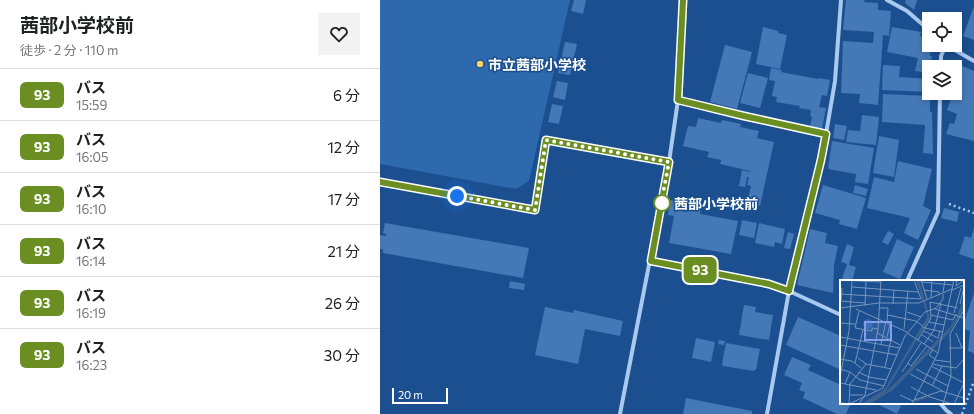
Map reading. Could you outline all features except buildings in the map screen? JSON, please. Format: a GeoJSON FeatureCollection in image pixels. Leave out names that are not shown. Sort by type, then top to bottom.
{"type":"FeatureCollection","features":[{"type":"Feature","properties":{"kind":"street"},"geometry":{"type":"LineString","coordinates":[[620,414],[651,261],[669,162],[678,100],[683,0]]}},
{"type":"Feature","properties":{"kind":"street"},"geometry":{"type":"LineString","coordinates":[[767,414],[789,291],[826,134],[835,81],[841,0]]}},
{"type":"Feature","properties":{"kind":"street"},"geometry":{"type":"LineString","coordinates":[[887,0],[907,11],[922,24]]}},
{"type":"Feature","properties":{"kind":"street"},"geometry":{"type":"LineString","coordinates":[[958,52],[974,61]]}},
{"type":"Feature","properties":{"kind":"street"},"geometry":{"type":"LineString","coordinates":[[678,100],[826,134]]}},
{"type":"Feature","properties":{"kind":"street"},"geometry":{"type":"LineString","coordinates":[[907,280],[938,212],[940,100]]}},
{"type":"Feature","properties":{"kind":"street"},"geometry":{"type":"LineString","coordinates":[[380,182],[535,210],[546,140],[669,162]]}},
{"type":"Feature","properties":{"kind":"street"},"geometry":{"type":"LineString","coordinates":[[651,261],[769,284],[789,291],[840,315]]}},
{"type":"Feature","properties":{"kind":"street"},"geometry":{"type":"LineString","coordinates":[[941,404],[951,414]]}},
{"type":"Feature","properties":{"kind":"path"},"geometry":{"type":"LineString","coordinates":[[939,201],[974,213]]}},
{"type":"Feature","properties":{"kind":"path"},"geometry":{"type":"LineString","coordinates":[[962,414],[974,381]]}},
{"type":"Feature","properties":{"kind":"shaded area","name":"市立茜部小学校"},"geometry":{"type":"Polygon","coordinates":[[[380,0],[570,0],[529,181],[516,189],[380,164],[380,0]]]}},
{"type":"Feature","properties":{"kind":"bus line","name":"93"},"geometry":{"type":"LineString","coordinates":[[380,182],[535,210],[546,140],[669,162],[651,261],[769,284],[789,291],[826,134],[678,100],[683,0]]}},
{"type":"Feature","properties":{"kind":"place","name":"市立茜部小学校"},"geometry":{"type":"Point","coordinates":[480,64]}},
{"type":"Feature","properties":{"kind":"place","name":"茜部小学校前"},"geometry":{"type":"Point","coordinates":[662,203]}},
{"type":"Feature","properties":{"kind":"route"},"geometry":{"type":"LineString","coordinates":[[457,196],[535,210],[546,140],[669,162],[661,204],[662,203]]}}]}
